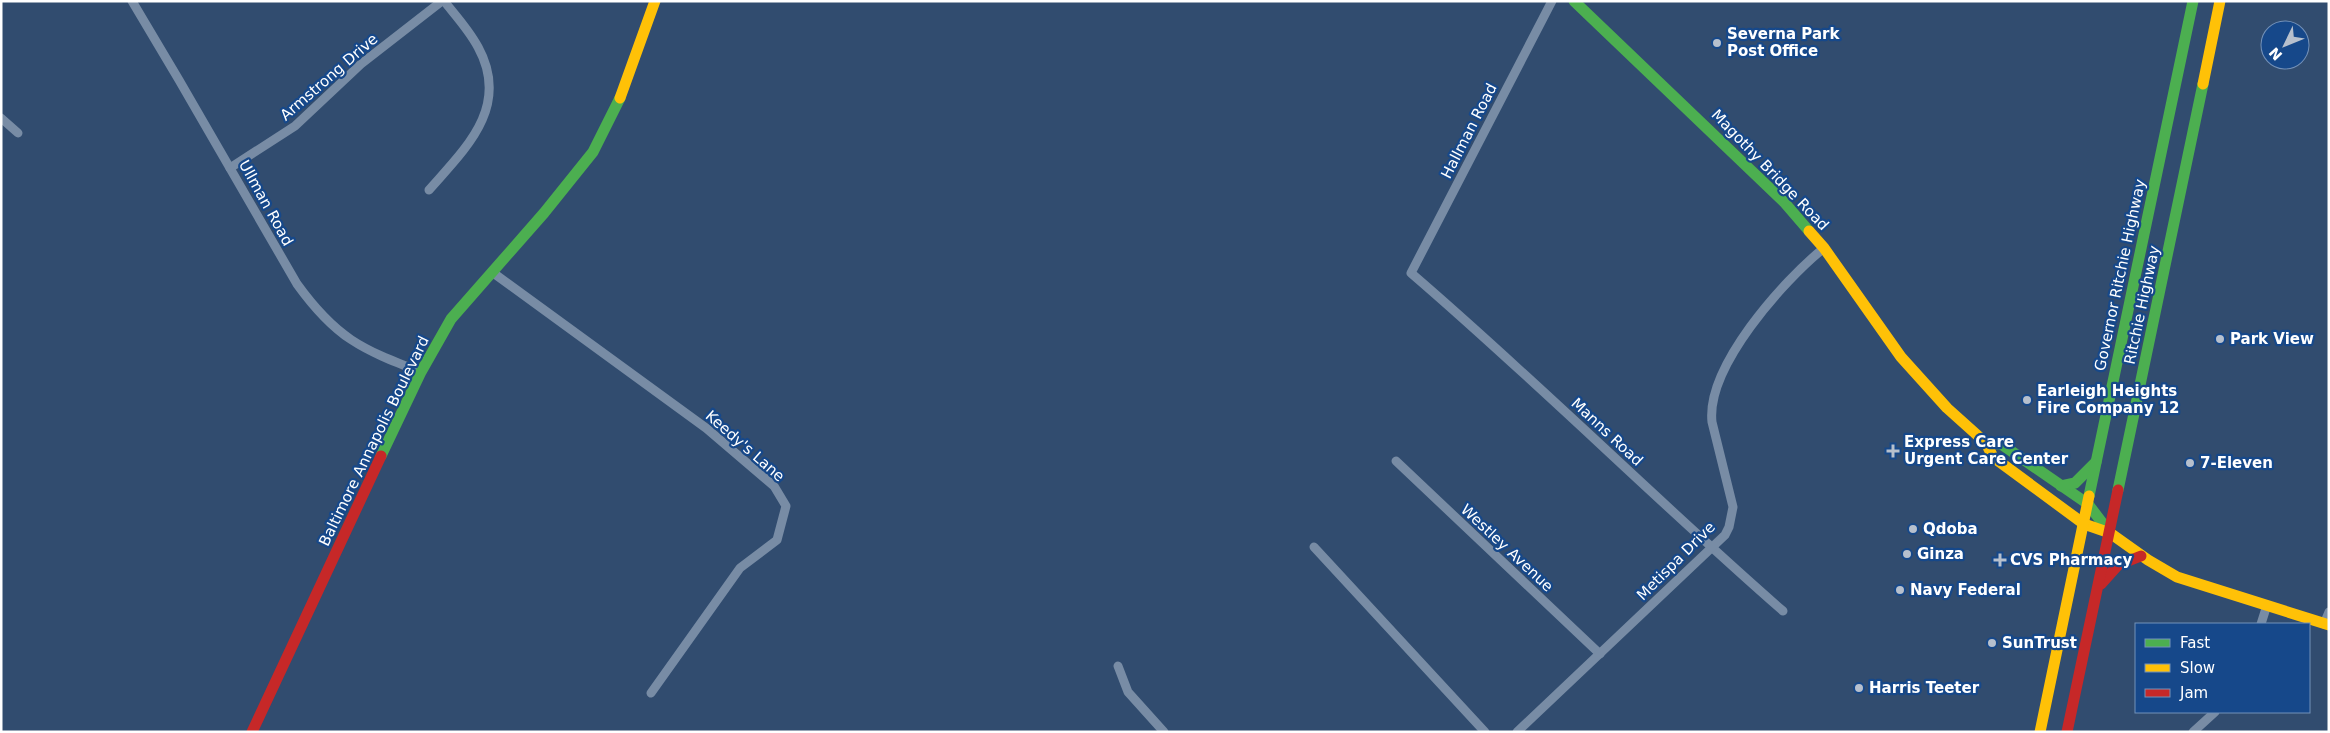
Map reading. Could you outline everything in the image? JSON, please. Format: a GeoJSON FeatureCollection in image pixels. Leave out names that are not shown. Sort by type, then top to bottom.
{"type":"FeatureCollection","features":[{"type":"Feature","properties":{"kind":"main road","name":"Baltimore Annapolis Boulevard"},"geometry":{"type":"LineString","coordinates":[[252,732],[421,372],[451,319],[593,152],[618,103],[655,1]]}},
{"type":"Feature","properties":{"kind":"main road","name":"Magothy Bridge Road"},"geometry":{"type":"LineString","coordinates":[[1574,1],[1784,202],[1824,248],[1901,357],[1947,408],[1986,443],[1994,457],[2084,524],[2110,533]]}},
{"type":"Feature","properties":{"kind":"main road","name":"Governor Ritchie Highway"},"geometry":{"type":"LineString","coordinates":[[2040,732],[2193,1]]}},
{"type":"Feature","properties":{"kind":"main road","name":"Ritchie Highway"},"geometry":{"type":"LineString","coordinates":[[2066,732],[2110,533],[2220,1]]}},
{"type":"Feature","properties":{"kind":"main road","name":"Magothy Bridge Road"},"geometry":{"type":"LineString","coordinates":[[1986,443],[2001,444],[2088,504],[2110,533]]}},
{"type":"Feature","properties":{"kind":"main road"},"geometry":{"type":"LineString","coordinates":[[2061,486],[2075,483],[2097,460]]}},
{"type":"Feature","properties":{"kind":"main road"},"geometry":{"type":"LineString","coordinates":[[2110,533],[2141,556],[2177,577],[2327,625]]}},
{"type":"Feature","properties":{"kind":"main road"},"geometry":{"type":"LineString","coordinates":[[2097,590],[2111,570],[2122,560],[2141,556]]}},
{"type":"Feature","properties":{"kind":"street","name":"Ullman Road"},"geometry":{"type":"LineString","coordinates":[[132,1],[296,284],[316,311],[346,338],[364,349],[421,372]]}},
{"type":"Feature","properties":{"kind":"street","name":"Armstrong Drive"},"geometry":{"type":"LineString","coordinates":[[230,168],[294,126],[362,64],[443,1]]}},
{"type":"Feature","properties":{"kind":"street"},"geometry":{"type":"LineString","coordinates":[[428,190],[471,142],[485,113],[488,95],[488,74],[479,48],[443,1]]}},
{"type":"Feature","properties":{"kind":"street","name":"Hallman Road"},"geometry":{"type":"LineString","coordinates":[[1411,273],[1552,1]]}},
{"type":"Feature","properties":{"kind":"street"},"geometry":{"type":"LineString","coordinates":[[1,118],[18,133]]}},
{"type":"Feature","properties":{"kind":"street","name":"Metispa Drive"},"geometry":{"type":"LineString","coordinates":[[1517,732],[1725,535],[1733,507],[1710,411],[1716,387],[1740,342],[1773,298],[1795,274],[1824,248]]}},
{"type":"Feature","properties":{"kind":"street","name":"Keedy's Lane"},"geometry":{"type":"LineString","coordinates":[[492,272],[706,428],[774,486],[786,506],[777,540],[740,568],[650,693]]}},
{"type":"Feature","properties":{"kind":"street","name":"Manns Road"},"geometry":{"type":"LineString","coordinates":[[1411,273],[1489,340],[1711,548],[1783,611]]}},
{"type":"Feature","properties":{"kind":"street","name":"Westley Avenue"},"geometry":{"type":"LineString","coordinates":[[1396,461],[1600,654]]}},
{"type":"Feature","properties":{"kind":"street"},"geometry":{"type":"LineString","coordinates":[[1314,547],[1485,732]]}},
{"type":"Feature","properties":{"kind":"street"},"geometry":{"type":"LineString","coordinates":[[2261,623],[2267,605]]}},
{"type":"Feature","properties":{"kind":"street"},"geometry":{"type":"LineString","coordinates":[[2327,625],[2329,612]]}},
{"type":"Feature","properties":{"kind":"street"},"geometry":{"type":"LineString","coordinates":[[1118,666],[1122,680],[1132,696],[1164,732]]}},
{"type":"Feature","properties":{"kind":"street"},"geometry":{"type":"LineString","coordinates":[[2193,732],[2214,713]]}},
{"type":"Feature","properties":{"kind":"traffic: fast"},"geometry":{"type":"LineString","coordinates":[[1574,1],[1784,202],[1809,231]]}},
{"type":"Feature","properties":{"kind":"traffic: fast"},"geometry":{"type":"LineString","coordinates":[[2089,496],[2193,1]]}},
{"type":"Feature","properties":{"kind":"traffic: fast"},"geometry":{"type":"LineString","coordinates":[[2118,490],[2203,84]]}},
{"type":"Feature","properties":{"kind":"traffic: fast"},"geometry":{"type":"LineString","coordinates":[[381,456],[421,372],[451,319],[544,213],[593,152],[620,98]]}},
{"type":"Feature","properties":{"kind":"traffic: fast"},"geometry":{"type":"LineString","coordinates":[[1986,443],[2001,444],[2088,504],[2110,533]]}},
{"type":"Feature","properties":{"kind":"traffic: fast"},"geometry":{"type":"LineString","coordinates":[[2061,486],[2075,483],[2096,462]]}},
{"type":"Feature","properties":{"kind":"traffic: slow"},"geometry":{"type":"LineString","coordinates":[[620,98],[655,1]]}},
{"type":"Feature","properties":{"kind":"traffic: slow"},"geometry":{"type":"LineString","coordinates":[[2203,84],[2220,1]]}},
{"type":"Feature","properties":{"kind":"traffic: slow"},"geometry":{"type":"LineString","coordinates":[[1809,231],[1824,248],[1901,357],[1947,408],[1986,443],[1993,457],[2084,524],[2110,533]]}},
{"type":"Feature","properties":{"kind":"traffic: slow"},"geometry":{"type":"LineString","coordinates":[[2040,732],[2089,496]]}},
{"type":"Feature","properties":{"kind":"traffic: slow"},"geometry":{"type":"LineString","coordinates":[[2110,533],[2148,560],[2177,577],[2329,625]]}},
{"type":"Feature","properties":{"kind":"traffic: jam"},"geometry":{"type":"LineString","coordinates":[[252,732],[381,456]]}},
{"type":"Feature","properties":{"kind":"traffic: jam"},"geometry":{"type":"LineString","coordinates":[[2067,732],[2118,490]]}},
{"type":"Feature","properties":{"kind":"traffic: jam"},"geometry":{"type":"LineString","coordinates":[[2101,584],[2118,565],[2141,556]]}},
{"type":"Feature","properties":{"kind":"place","name":"Severna Park Post Office"},"geometry":{"type":"Point","coordinates":[1717,43]}},
{"type":"Feature","properties":{"kind":"place","name":"Park View"},"geometry":{"type":"Point","coordinates":[2220,339]}},
{"type":"Feature","properties":{"kind":"place","name":"Earleigh Heights Fire Company 12"},"geometry":{"type":"Point","coordinates":[2027,400]}},
{"type":"Feature","properties":{"kind":"place","name":"Express Care Urgent Care Center"},"geometry":{"type":"Point","coordinates":[1893,451]}},
{"type":"Feature","properties":{"kind":"place","name":"7-Eleven"},"geometry":{"type":"Point","coordinates":[2190,463]}},
{"type":"Feature","properties":{"kind":"place","name":"Qdoba"},"geometry":{"type":"Point","coordinates":[1913,529]}},
{"type":"Feature","properties":{"kind":"place","name":"Ginza"},"geometry":{"type":"Point","coordinates":[1907,554]}},
{"type":"Feature","properties":{"kind":"place","name":"CVS Pharmacy"},"geometry":{"type":"Point","coordinates":[2000,560]}},
{"type":"Feature","properties":{"kind":"place","name":"Navy Federal"},"geometry":{"type":"Point","coordinates":[1900,590]}},
{"type":"Feature","properties":{"kind":"place","name":"SunTrust"},"geometry":{"type":"Point","coordinates":[1992,643]}},
{"type":"Feature","properties":{"kind":"place","name":"Harris Teeter"},"geometry":{"type":"Point","coordinates":[1859,688]}}]}
